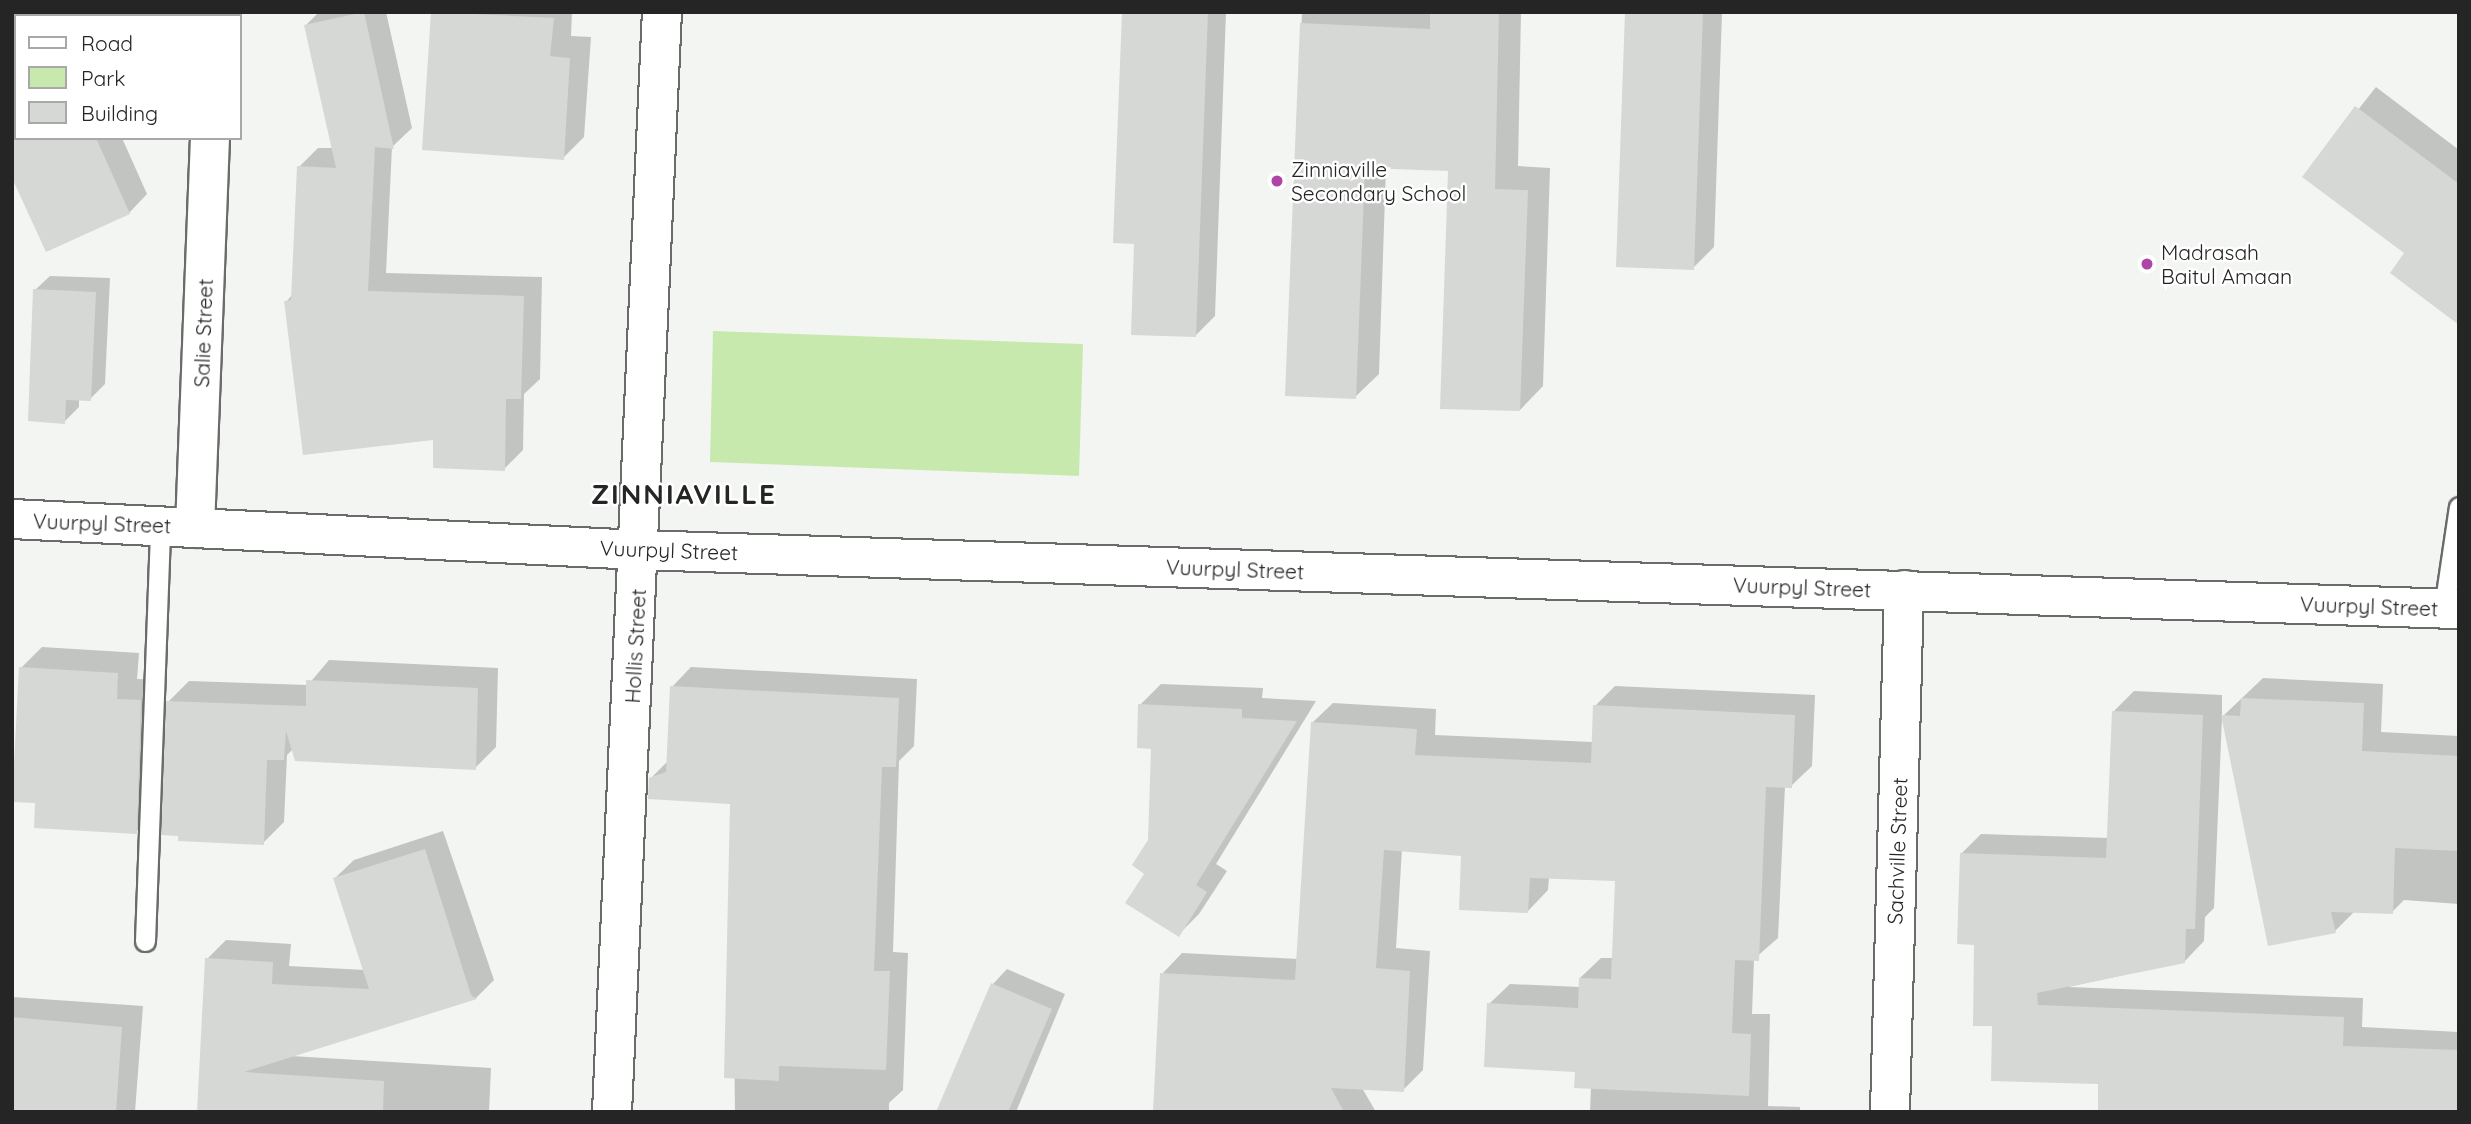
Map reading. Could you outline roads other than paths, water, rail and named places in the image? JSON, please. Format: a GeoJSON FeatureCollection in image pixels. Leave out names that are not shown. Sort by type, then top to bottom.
{"type":"FeatureCollection","features":[{"type":"Feature","properties":{"kind":"street","name":"Hollis Street"},"geometry":{"type":"LineString","coordinates":[[612,1112],[662,12]]}},
{"type":"Feature","properties":{"kind":"street","name":"Salie Street"},"geometry":{"type":"LineString","coordinates":[[178,527],[211,140]]}},
{"type":"Feature","properties":{"kind":"street","name":"Vuurpyl Street"},"geometry":{"type":"LineString","coordinates":[[12,520],[639,550],[2451,608]]}},
{"type":"Feature","properties":{"kind":"street","name":"Sachville Street"},"geometry":{"type":"LineString","coordinates":[[1890,1112],[1904,590]]}},
{"type":"Feature","properties":{"kind":"lane"},"geometry":{"type":"LineString","coordinates":[[2451,608],[2459,507]]}},
{"type":"Feature","properties":{"kind":"lane"},"geometry":{"type":"LineString","coordinates":[[145,941],[178,527]]}},
{"type":"Feature","properties":{"kind":"place","name":"Zinniaville Secondary School"},"geometry":{"type":"Point","coordinates":[1277,181]}},
{"type":"Feature","properties":{"kind":"place","name":"Madrasah Baitul Amaan"},"geometry":{"type":"Point","coordinates":[2147,264]}},
{"type":"Feature","properties":{"kind":"district","name":"ZINNIAVILLE"},"geometry":{"type":"Point","coordinates":[684,494]}}]}
